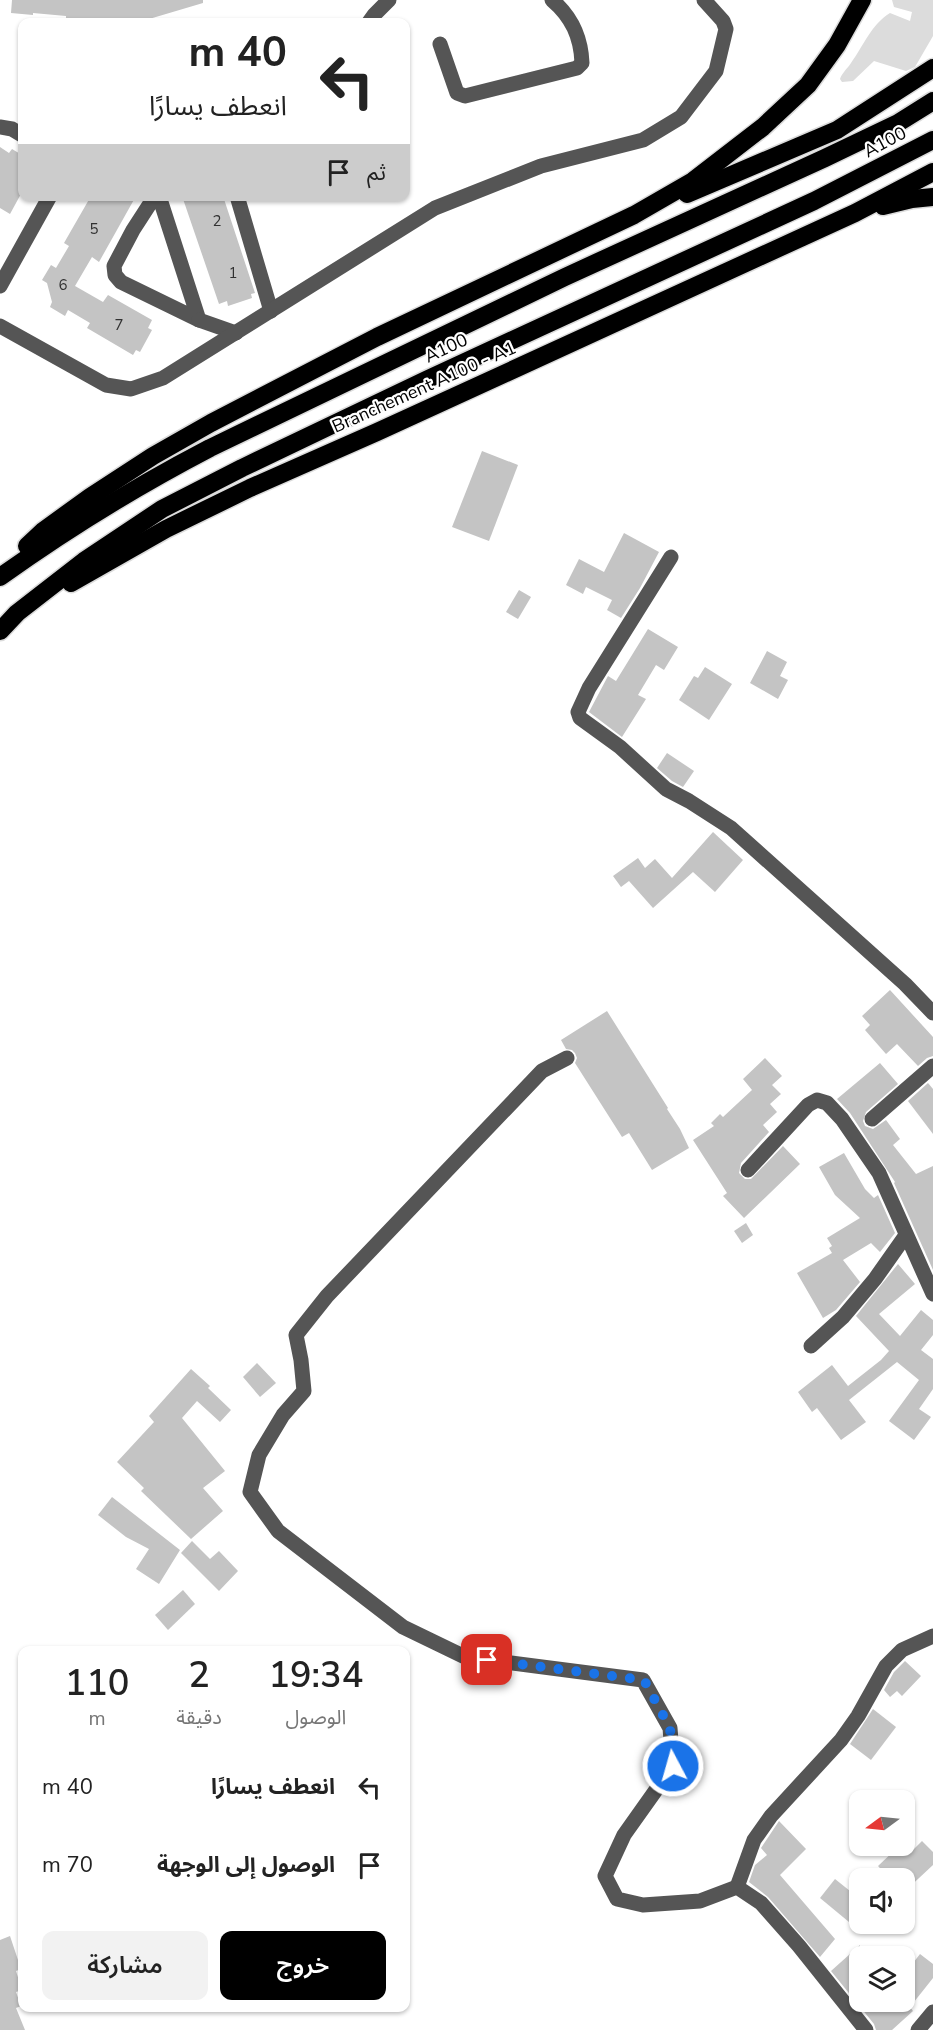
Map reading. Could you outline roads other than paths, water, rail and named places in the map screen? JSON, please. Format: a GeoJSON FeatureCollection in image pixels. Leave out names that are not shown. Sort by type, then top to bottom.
{"type":"FeatureCollection","features":[{"type":"Feature","properties":{"kind":"highway"},"geometry":{"type":"LineString","coordinates":[[634,215],[693,181],[764,127],[808,85],[837,45],[862,0]]}},
{"type":"Feature","properties":{"kind":"highway"},"geometry":{"type":"LineString","coordinates":[[0,570],[43,531],[90,497],[153,456],[210,423],[378,337],[634,215],[837,130],[933,68]]}},
{"type":"Feature","properties":{"kind":"highway","name":"A100"},"geometry":{"type":"LineString","coordinates":[[0,576],[93,514],[159,474],[210,448],[565,277],[836,153],[898,123],[933,101]]}},
{"type":"Feature","properties":{"kind":"highway","name":"A100"},"geometry":{"type":"LineString","coordinates":[[0,631],[17,613],[84,561],[162,509],[408,389],[814,201],[933,140]]}},
{"type":"Feature","properties":{"kind":"highway"},"geometry":{"type":"LineString","coordinates":[[855,213],[933,172]]}},
{"type":"Feature","properties":{"kind":"highway"},"geometry":{"type":"LineString","coordinates":[[855,213],[933,196]]}},
{"type":"Feature","properties":{"kind":"highway","name":"Branchement A100 - A1"},"geometry":{"type":"LineString","coordinates":[[17,613],[166,529],[250,488],[855,213]]}},
{"type":"Feature","properties":{"kind":"street"},"geometry":{"type":"LineString","coordinates":[[372,18],[389,0]]}},
{"type":"Feature","properties":{"kind":"street"},"geometry":{"type":"LineString","coordinates":[[440,44],[457,93],[465,96],[577,68],[582,63],[582,49],[574,24],[562,8],[552,0]]}},
{"type":"Feature","properties":{"kind":"street"},"geometry":{"type":"LineString","coordinates":[[0,326],[106,385],[131,389],[163,378],[435,208],[541,166],[643,140],[681,117],[716,71],[726,29],[723,21],[704,0]]}},
{"type":"Feature","properties":{"kind":"street"},"geometry":{"type":"LineString","coordinates":[[0,127],[18,133]]}},
{"type":"Feature","properties":{"kind":"street"},"geometry":{"type":"LineString","coordinates":[[0,286],[47,201]]}},
{"type":"Feature","properties":{"kind":"street"},"geometry":{"type":"LineString","coordinates":[[153,201],[133,230],[114,266],[115,275],[121,282],[199,320],[236,333]]}},
{"type":"Feature","properties":{"kind":"street"},"geometry":{"type":"LineString","coordinates":[[159,201],[199,320]]}},
{"type":"Feature","properties":{"kind":"street"},"geometry":{"type":"LineString","coordinates":[[238,201],[271,311]]}},
{"type":"Feature","properties":{"kind":"street"},"geometry":{"type":"LineString","coordinates":[[671,557],[589,688],[578,712],[580,718],[620,747],[666,789],[731,828],[905,984],[933,1013]]}},
{"type":"Feature","properties":{"kind":"street"},"geometry":{"type":"LineString","coordinates":[[567,1058],[542,1071],[327,1296],[296,1335],[304,1391],[283,1414],[259,1455],[250,1492],[278,1531],[403,1627],[465,1657],[644,1680],[670,1728],[673,1766],[624,1835],[605,1876],[617,1899],[643,1905],[700,1900],[737,1887]]}},
{"type":"Feature","properties":{"kind":"street"},"geometry":{"type":"LineString","coordinates":[[872,1119],[933,1065]]}},
{"type":"Feature","properties":{"kind":"street"},"geometry":{"type":"LineString","coordinates":[[748,1170],[808,1105],[817,1101],[827,1103],[842,1119],[879,1173],[933,1294]]}},
{"type":"Feature","properties":{"kind":"street"},"geometry":{"type":"LineString","coordinates":[[811,1346],[843,1317],[875,1279],[906,1235]]}},
{"type":"Feature","properties":{"kind":"street"},"geometry":{"type":"LineString","coordinates":[[737,1887],[754,1840],[771,1816],[841,1740],[858,1716],[886,1666],[902,1650],[933,1636]]}},
{"type":"Feature","properties":{"kind":"street"},"geometry":{"type":"LineString","coordinates":[[737,1887],[761,1904],[799,1946],[866,2030]]}},
{"type":"Feature","properties":{"kind":"street"},"geometry":{"type":"LineString","coordinates":[[918,2030],[933,2012]]}}]}
